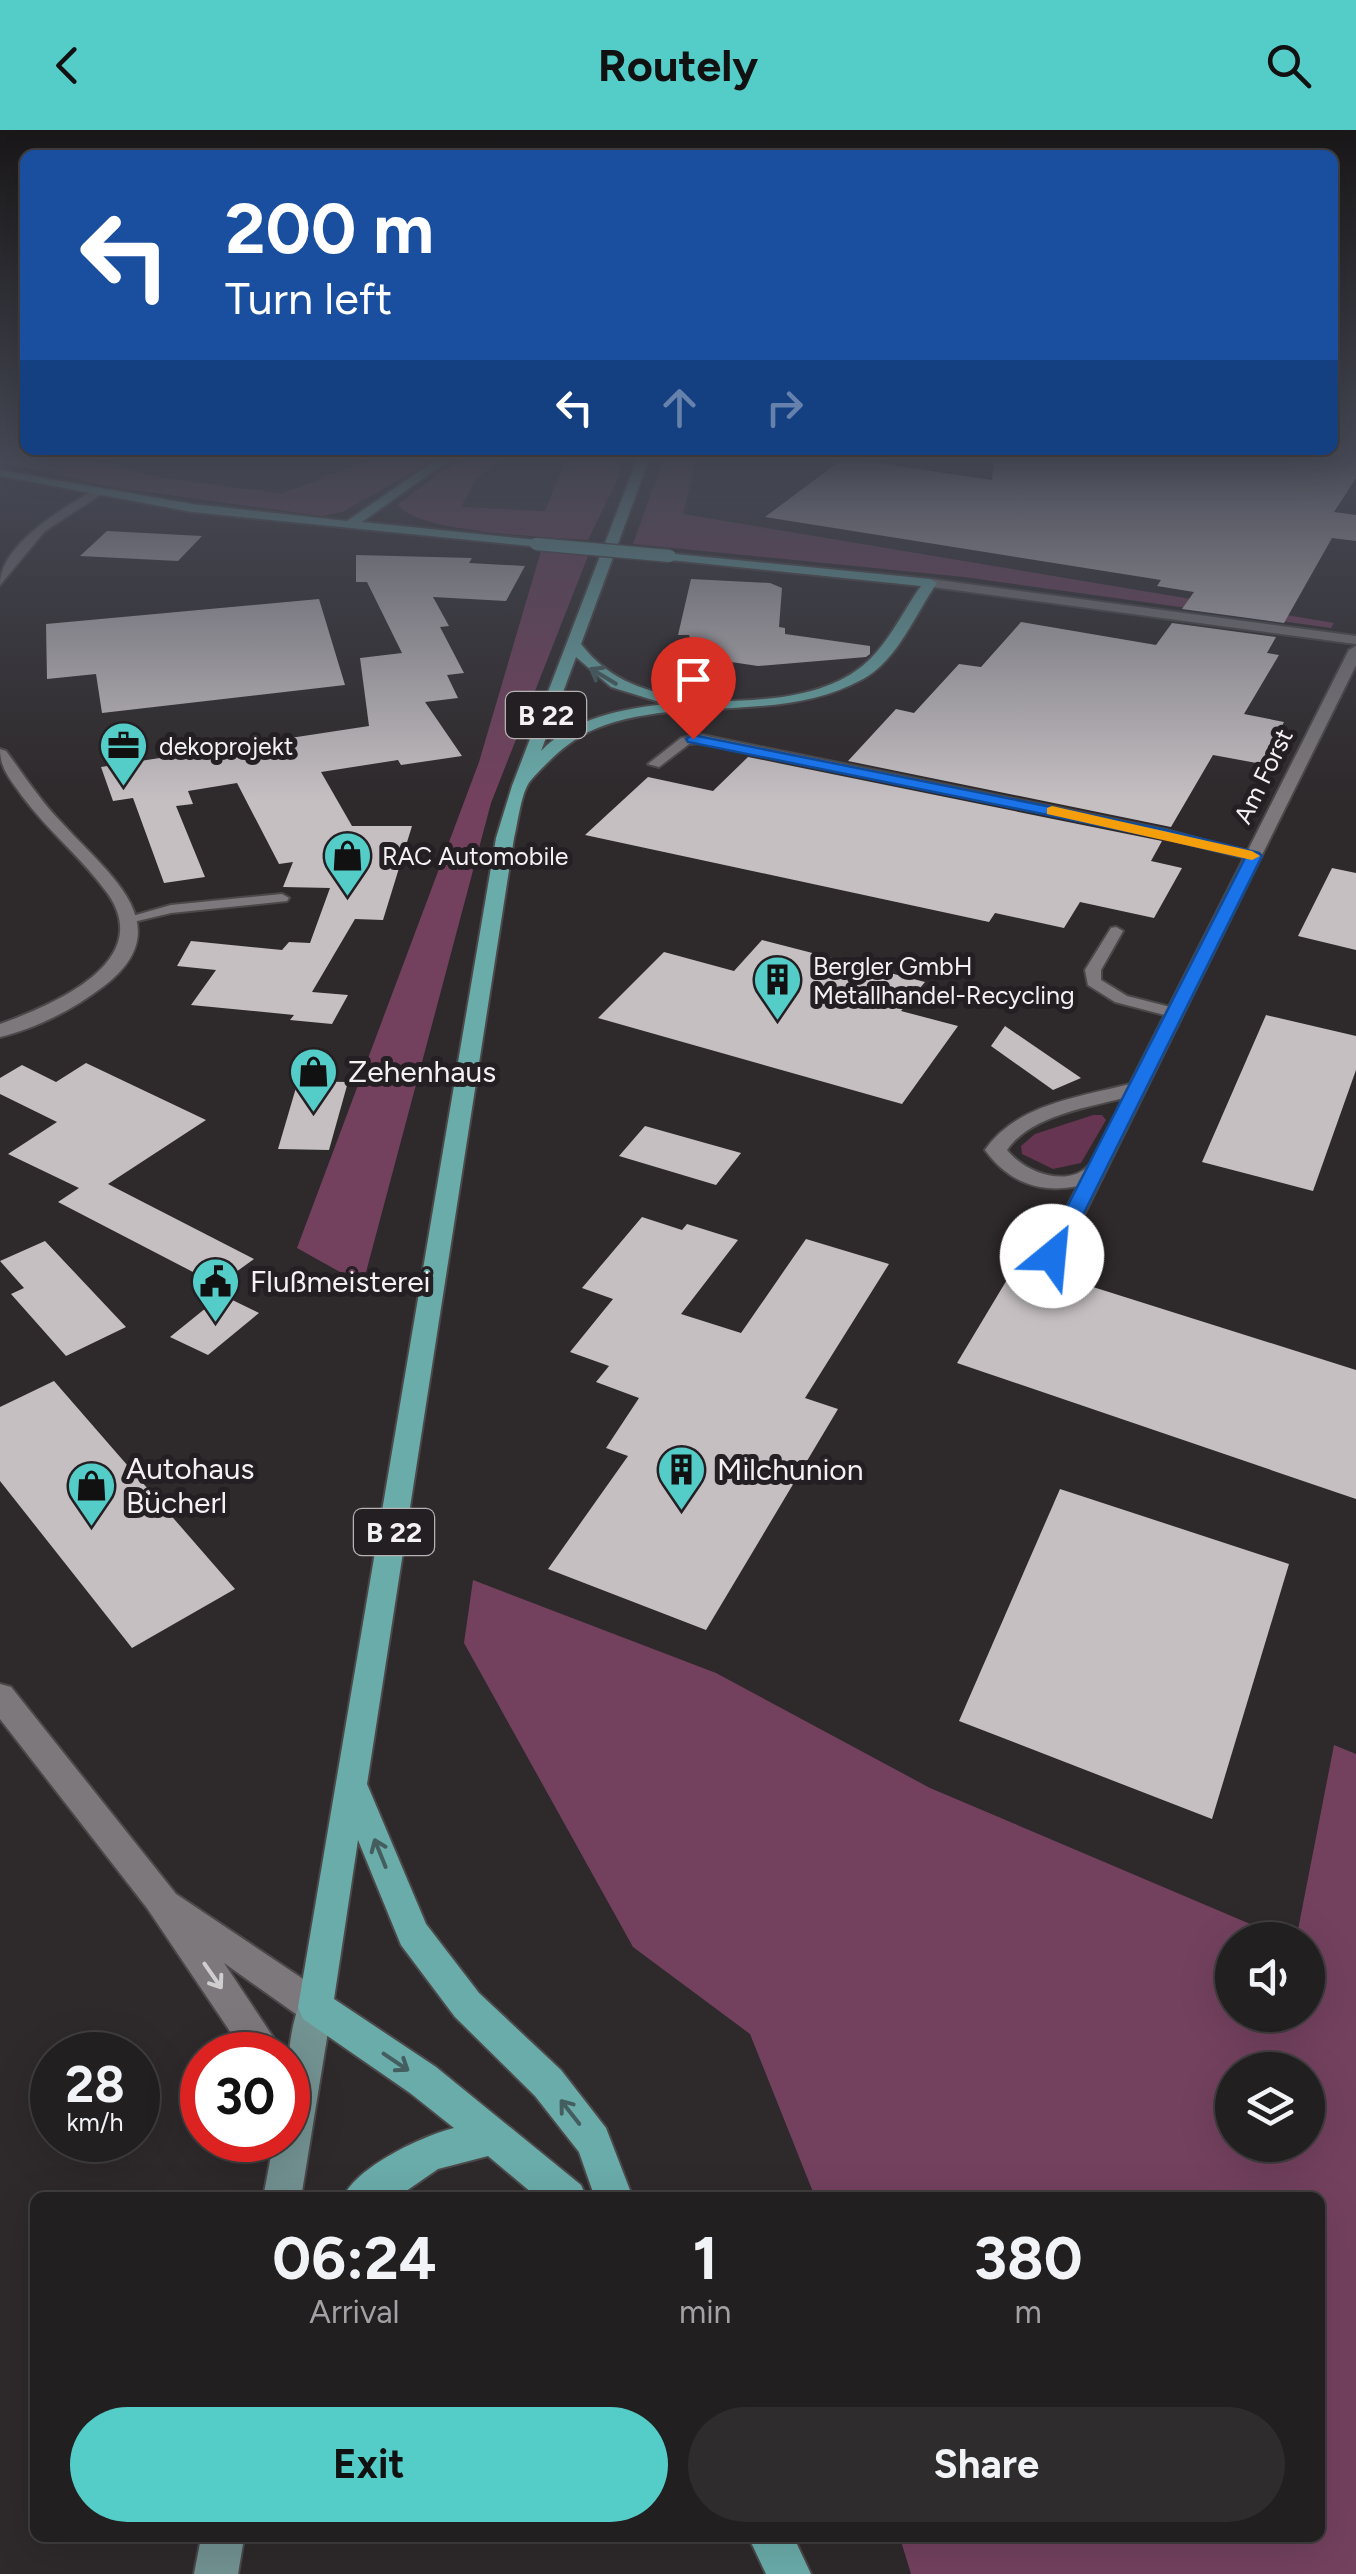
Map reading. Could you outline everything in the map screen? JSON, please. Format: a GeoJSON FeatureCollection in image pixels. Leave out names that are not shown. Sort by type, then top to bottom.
{"type":"FeatureCollection","features":[{"type":"Feature","properties":{"kind":"main road","name":"B 22"},"geometry":{"type":"LineString","coordinates":[[315,2007],[505,838],[520,786],[600,571]]}},
{"type":"Feature","properties":{"kind":"main road"},"geometry":{"type":"LineString","coordinates":[[816,571],[930,583]]}},
{"type":"Feature","properties":{"kind":"main road"},"geometry":{"type":"LineString","coordinates":[[825,572],[884,590],[910,609]]}},
{"type":"Feature","properties":{"kind":"main road"},"geometry":{"type":"LineString","coordinates":[[520,786],[556,744],[586,728],[654,710],[778,702],[859,676],[876,662],[930,583]]}},
{"type":"Feature","properties":{"kind":"main road"},"geometry":{"type":"LineString","coordinates":[[574,644],[589,668],[604,679],[661,700],[713,707]]}},
{"type":"Feature","properties":{"kind":"main road"},"geometry":{"type":"LineString","coordinates":[[353,1788],[413,1934],[467,2005],[548,2084],[592,2141],[612,2192]]}},
{"type":"Feature","properties":{"kind":"main road"},"geometry":{"type":"LineString","coordinates":[[309,2032],[315,2007],[422,2080],[561,2192]]}},
{"type":"Feature","properties":{"kind":"main road"},"geometry":{"type":"LineString","coordinates":[[371,2192],[430,2152],[494,2136]]}},
{"type":"Feature","properties":{"kind":"main road"},"geometry":{"type":"LineString","coordinates":[[283,2192],[286,2162]]}},
{"type":"Feature","properties":{"kind":"main road"},"geometry":{"type":"LineString","coordinates":[[216,2574],[222,2542]]}},
{"type":"Feature","properties":{"kind":"main road"},"geometry":{"type":"LineString","coordinates":[[773,2542],[789,2574]]}},
{"type":"Feature","properties":{"kind":"street"},"geometry":{"type":"LineString","coordinates":[[930,583],[1356,640]]}},
{"type":"Feature","properties":{"kind":"street","name":"Am Forst"},"geometry":{"type":"LineString","coordinates":[[1052,1256],[1356,650]]}},
{"type":"Feature","properties":{"kind":"street"},"geometry":{"type":"LineString","coordinates":[[0,754],[49,820],[118,898],[129,918],[129,941],[106,975],[50,1012],[0,1031]]}},
{"type":"Feature","properties":{"kind":"street"},"geometry":{"type":"LineString","coordinates":[[1099,1168],[1085,1180],[1040,1181],[1016,1172],[996,1150],[1001,1138],[1025,1122],[1138,1088]]}},
{"type":"Feature","properties":{"kind":"street"},"geometry":{"type":"LineString","coordinates":[[0,1696],[159,1897],[251,2032]]}},
{"type":"Feature","properties":{"kind":"street"},"geometry":{"type":"LineString","coordinates":[[159,1897],[315,2007]]}},
{"type":"Feature","properties":{"kind":"lane"},"geometry":{"type":"LineString","coordinates":[[654,764],[684,741],[702,740],[1166,834],[1254,856]]}},
{"type":"Feature","properties":{"kind":"lane"},"geometry":{"type":"LineString","coordinates":[[129,918],[171,909],[282,898]]}},
{"type":"Feature","properties":{"kind":"lane"},"geometry":{"type":"LineString","coordinates":[[1116,932],[1094,970],[1093,982],[1122,999],[1176,1012]]}},
{"type":"Feature","properties":{"kind":"shaded area"},"geometry":{"type":"Polygon","coordinates":[[[535,571],[582,571],[491,803],[365,1276],[340,1272],[297,1248],[479,762],[535,571]]]}},
{"type":"Feature","properties":{"kind":"shaded area"},"geometry":{"type":"Polygon","coordinates":[[[904,571],[1024,571],[1334,623],[1331,628],[904,571]]]}},
{"type":"Feature","properties":{"kind":"shaded area"},"geometry":{"type":"Polygon","coordinates":[[[1102,1115],[1106,1120],[1081,1163],[1053,1169],[1022,1154],[1021,1146],[1035,1134],[1102,1115]]]}},
{"type":"Feature","properties":{"kind":"shaded area"},"geometry":{"type":"Polygon","coordinates":[[[473,1580],[716,1673],[930,1788],[1246,1922],[1215,1922],[1215,2032],[1325,2032],[1325,1922],[1300,1922],[1334,1745],[1356,1754],[1356,2574],[911,2574],[901,2542],[1325,2542],[1325,2192],[813,2192],[750,2034],[633,1947],[464,1643],[473,1580]]]}},
{"type":"Feature","properties":{"kind":"building"},"geometry":{"type":"Polygon","coordinates":[[[356,571],[522,571],[506,601],[433,597],[449,626],[440,627],[464,673],[447,675],[458,698],[425,702],[462,756],[401,765],[398,760],[321,772],[352,826],[412,826],[383,920],[355,919],[312,992],[348,995],[332,1024],[290,1020],[294,1015],[191,1005],[216,970],[177,966],[191,941],[282,950],[289,942],[310,943],[330,888],[283,887],[293,862],[279,864],[237,783],[188,791],[193,804],[176,806],[205,877],[164,883],[133,798],[113,801],[101,767],[369,726],[360,658],[402,653],[367,582],[356,582],[356,571]]]}},
{"type":"Feature","properties":{"kind":"building"},"geometry":{"type":"Polygon","coordinates":[[[1105,571],[1313,571],[1284,623],[1182,609],[1194,592],[1157,586],[1161,580],[1105,571]]]}},
{"type":"Feature","properties":{"kind":"building"},"geometry":{"type":"Polygon","coordinates":[[[691,579],[770,583],[782,588],[779,627],[785,628],[785,634],[870,646],[870,654],[758,666],[704,658],[694,649],[689,635],[678,635],[691,579]]]}},
{"type":"Feature","properties":{"kind":"building"},"geometry":{"type":"Polygon","coordinates":[[[319,599],[345,685],[102,713],[96,674],[47,679],[46,624],[319,599]]]}},
{"type":"Feature","properties":{"kind":"building"},"geometry":{"type":"Polygon","coordinates":[[[1021,622],[1156,645],[1172,623],[1276,637],[1267,653],[1279,655],[1244,714],[1284,722],[1262,764],[1213,755],[1171,827],[848,761],[896,709],[914,713],[959,664],[981,667],[1021,622]]]}},
{"type":"Feature","properties":{"kind":"building"},"geometry":{"type":"Polygon","coordinates":[[[748,757],[1162,841],[1151,861],[1182,868],[1154,918],[1080,902],[1064,928],[995,913],[989,922],[585,835],[648,777],[713,791],[748,757]]]}},
{"type":"Feature","properties":{"kind":"building"},"geometry":{"type":"Polygon","coordinates":[[[1332,868],[1356,873],[1356,950],[1298,936],[1332,868]]]}},
{"type":"Feature","properties":{"kind":"building","name":"Bergler GmbH Metallhandel-Recycling"},"geometry":{"type":"Polygon","coordinates":[[[762,940],[925,982],[901,1011],[958,1026],[902,1104],[598,1018],[664,952],[734,971],[762,940]]]}},
{"type":"Feature","properties":{"kind":"building"},"geometry":{"type":"Polygon","coordinates":[[[1266,1015],[1356,1036],[1356,1070],[1313,1191],[1202,1162],[1266,1015]]]}},
{"type":"Feature","properties":{"kind":"building"},"geometry":{"type":"Polygon","coordinates":[[[1005,1026],[1081,1078],[1053,1090],[991,1046],[1005,1026]]]}},
{"type":"Feature","properties":{"kind":"building"},"geometry":{"type":"Polygon","coordinates":[[[86,1063],[206,1120],[108,1184],[254,1259],[218,1285],[58,1202],[79,1188],[8,1154],[57,1122],[0,1094],[0,1078],[22,1065],[56,1082],[86,1063]]]}},
{"type":"Feature","properties":{"kind":"building","name":"Zehenhaus"},"geometry":{"type":"Polygon","coordinates":[[[298,1081],[348,1082],[329,1150],[278,1149],[298,1081]]]}},
{"type":"Feature","properties":{"kind":"building"},"geometry":{"type":"Polygon","coordinates":[[[645,1126],[741,1153],[716,1185],[619,1156],[645,1126]]]}},
{"type":"Feature","properties":{"kind":"building"},"geometry":{"type":"Polygon","coordinates":[[[642,1217],[682,1230],[687,1224],[738,1240],[681,1314],[741,1333],[806,1239],[889,1264],[805,1398],[838,1409],[706,1630],[548,1569],[628,1456],[606,1448],[639,1398],[596,1382],[609,1366],[570,1352],[613,1299],[582,1288],[642,1217]]]}},
{"type":"Feature","properties":{"kind":"building"},"geometry":{"type":"Polygon","coordinates":[[[45,1241],[126,1327],[66,1356],[11,1294],[24,1288],[0,1261],[45,1241]]]}},
{"type":"Feature","properties":{"kind":"building"},"geometry":{"type":"Polygon","coordinates":[[[1017,1263],[1356,1370],[1356,1499],[957,1363],[1017,1263]]]}},
{"type":"Feature","properties":{"kind":"building","name":"Flußmeisterei"},"geometry":{"type":"Polygon","coordinates":[[[222,1295],[259,1313],[208,1355],[170,1337],[222,1295]]]}},
{"type":"Feature","properties":{"kind":"building"},"geometry":{"type":"Polygon","coordinates":[[[54,1381],[235,1589],[132,1648],[0,1481],[0,1407],[54,1381]]]}},
{"type":"Feature","properties":{"kind":"building"},"geometry":{"type":"Polygon","coordinates":[[[1060,1489],[1289,1564],[1212,1819],[959,1721],[1060,1489]]]}},
{"type":"Feature","properties":{"kind":"slow traffic"},"geometry":{"type":"LineString","coordinates":[[1052,811],[1252,856]]}},
{"type":"Feature","properties":{"kind":"place","name":"dekoprojekt"},"geometry":{"type":"Point","coordinates":[124,788]}},
{"type":"Feature","properties":{"kind":"place","name":"RAC Automobile"},"geometry":{"type":"Point","coordinates":[347,898]}},
{"type":"Feature","properties":{"kind":"place","name":"Bergler GmbH Metallhandel-Recycling"},"geometry":{"type":"Point","coordinates":[778,1022]}},
{"type":"Feature","properties":{"kind":"place","name":"Zehenhaus"},"geometry":{"type":"Point","coordinates":[313,1114]}},
{"type":"Feature","properties":{"kind":"place","name":"Flußmeisterei"},"geometry":{"type":"Point","coordinates":[215,1324]}},
{"type":"Feature","properties":{"kind":"place","name":"Milchunion"},"geometry":{"type":"Point","coordinates":[682,1512]}},
{"type":"Feature","properties":{"kind":"place","name":"Autohaus Bücherl"},"geometry":{"type":"Point","coordinates":[91,1528]}},
{"type":"Feature","properties":{"kind":"route"},"geometry":{"type":"LineString","coordinates":[[693,739],[1166,834],[1254,856],[1052,1256]]}}]}
